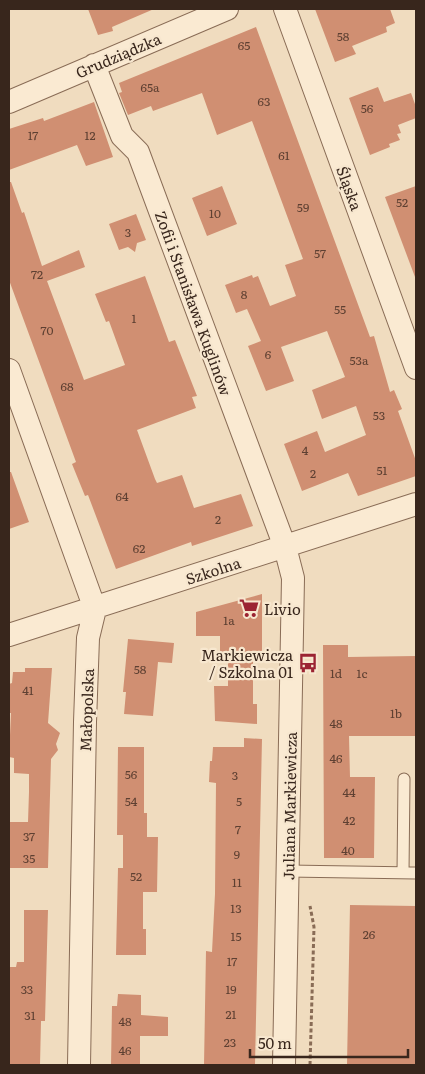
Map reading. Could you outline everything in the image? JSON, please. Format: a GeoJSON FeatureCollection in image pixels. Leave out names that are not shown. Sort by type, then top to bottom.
{"type":"FeatureCollection","features":[{"type":"Feature","properties":{"kind":"street","name":"Grudziądzka"},"geometry":{"type":"LineString","coordinates":[[9,102],[227,9]]}},
{"type":"Feature","properties":{"kind":"street","name":"Śląska"},"geometry":{"type":"LineString","coordinates":[[284,9],[416,368]]}},
{"type":"Feature","properties":{"kind":"street","name":"Zofii i Stanisława Kuglinów"},"geometry":{"type":"LineString","coordinates":[[94,65],[122,136],[138,152],[285,547]]}},
{"type":"Feature","properties":{"kind":"street"},"geometry":{"type":"LineString","coordinates":[[9,370],[95,609]]}},
{"type":"Feature","properties":{"kind":"street","name":"Szkolna"},"geometry":{"type":"LineString","coordinates":[[9,635],[95,609],[416,504]]}},
{"type":"Feature","properties":{"kind":"street","name":"Juliana Markiewicza"},"geometry":{"type":"LineString","coordinates":[[284,1065],[293,587],[293,578],[285,547]]}},
{"type":"Feature","properties":{"kind":"street","name":"Małopolska"},"geometry":{"type":"LineString","coordinates":[[79,1065],[88,638],[95,609]]}},
{"type":"Feature","properties":{"kind":"lane"},"geometry":{"type":"LineString","coordinates":[[404,779],[404,873]]}},
{"type":"Feature","properties":{"kind":"lane"},"geometry":{"type":"LineString","coordinates":[[288,872],[416,874]]}},
{"type":"Feature","properties":{"kind":"building"},"geometry":{"type":"Polygon","coordinates":[[[88,9],[154,9],[112,27],[113,31],[98,35],[88,9]]]}},
{"type":"Feature","properties":{"kind":"building"},"geometry":{"type":"Polygon","coordinates":[[[315,9],[390,9],[395,23],[386,27],[387,32],[352,46],[356,54],[335,62],[315,9]]]}},
{"type":"Feature","properties":{"kind":"building"},"geometry":{"type":"Polygon","coordinates":[[[256,27],[370,337],[374,336],[390,392],[394,390],[402,409],[398,411],[416,461],[416,476],[358,496],[348,473],[302,491],[284,444],[317,431],[325,452],[366,435],[356,406],[322,419],[312,390],[345,377],[327,331],[281,347],[294,381],[266,391],[248,346],[261,341],[247,309],[236,313],[225,285],[252,275],[253,278],[258,276],[270,306],[296,296],[285,265],[303,259],[252,121],[217,135],[202,93],[153,111],[151,106],[128,115],[119,93],[122,92],[119,83],[256,27]]]}},
{"type":"Feature","properties":{"kind":"building"},"geometry":{"type":"Polygon","coordinates":[[[378,87],[384,102],[411,93],[416,107],[416,118],[398,125],[401,133],[397,134],[400,140],[389,144],[390,147],[370,155],[349,98],[378,87]]]}},
{"type":"Feature","properties":{"kind":"building"},"geometry":{"type":"Polygon","coordinates":[[[94,102],[113,157],[86,166],[77,145],[9,170],[9,129],[43,118],[44,121],[94,102]]]}},
{"type":"Feature","properties":{"kind":"building"},"geometry":{"type":"Polygon","coordinates":[[[9,182],[11,182],[22,213],[24,212],[42,266],[79,250],[85,267],[47,281],[84,380],[125,365],[109,321],[106,322],[95,294],[145,276],[169,342],[175,340],[197,396],[192,397],[196,408],[137,430],[155,479],[157,483],[182,475],[194,508],[241,494],[253,526],[192,546],[191,542],[116,569],[88,495],[85,496],[72,464],[76,462],[9,280],[9,182]]]}},
{"type":"Feature","properties":{"kind":"building"},"geometry":{"type":"Polygon","coordinates":[[[222,186],[237,224],[207,236],[192,198],[222,186]]]}},
{"type":"Feature","properties":{"kind":"building"},"geometry":{"type":"Polygon","coordinates":[[[416,186],[416,277],[415,277],[385,197],[416,186]]]}},
{"type":"Feature","properties":{"kind":"building"},"geometry":{"type":"Polygon","coordinates":[[[136,214],[146,240],[137,243],[135,252],[128,247],[119,250],[109,224],[136,214]]]}},
{"type":"Feature","properties":{"kind":"building"},"geometry":{"type":"Polygon","coordinates":[[[9,472],[11,472],[29,522],[9,529],[9,472]]]}},
{"type":"Feature","properties":{"kind":"building"},"geometry":{"type":"Polygon","coordinates":[[[262,594],[262,652],[253,652],[253,704],[257,704],[257,724],[215,721],[214,686],[228,686],[228,652],[220,652],[220,636],[196,636],[196,612],[262,594]]]}},
{"type":"Feature","properties":{"kind":"building"},"geometry":{"type":"Polygon","coordinates":[[[128,639],[174,643],[172,663],[158,662],[153,716],[124,714],[126,692],[123,692],[128,639]]]}},
{"type":"Feature","properties":{"kind":"building"},"geometry":{"type":"Polygon","coordinates":[[[323,645],[348,645],[348,657],[416,656],[416,736],[349,736],[350,777],[375,777],[374,858],[324,858],[323,645]]]}},
{"type":"Feature","properties":{"kind":"building"},"geometry":{"type":"Polygon","coordinates":[[[25,668],[52,668],[48,723],[60,733],[56,744],[58,750],[51,759],[48,868],[9,868],[9,822],[28,822],[29,774],[14,773],[14,758],[9,757],[11,713],[9,713],[9,684],[12,683],[13,672],[25,672],[25,668]]]}},
{"type":"Feature","properties":{"kind":"building"},"geometry":{"type":"Polygon","coordinates":[[[244,738],[262,739],[255,1065],[204,1065],[206,951],[212,952],[215,894],[216,783],[209,782],[210,761],[212,761],[213,747],[244,747],[244,738]]]}},
{"type":"Feature","properties":{"kind":"building"},"geometry":{"type":"Polygon","coordinates":[[[118,747],[144,747],[144,813],[147,813],[147,837],[158,837],[157,892],[143,892],[143,929],[146,929],[146,955],[116,955],[118,868],[123,868],[123,835],[117,835],[118,747]]]}},
{"type":"Feature","properties":{"kind":"building"},"geometry":{"type":"Polygon","coordinates":[[[350,905],[416,906],[416,1065],[347,1065],[350,905]]]}},
{"type":"Feature","properties":{"kind":"building"},"geometry":{"type":"Polygon","coordinates":[[[24,910],[48,910],[45,1021],[41,1021],[40,1065],[9,1065],[9,967],[16,967],[17,962],[24,962],[24,910]]]}},
{"type":"Feature","properties":{"kind":"building"},"geometry":{"type":"Polygon","coordinates":[[[118,994],[141,995],[141,1015],[168,1017],[168,1036],[140,1036],[140,1065],[111,1065],[112,1006],[117,1006],[118,994]]]}},
{"type":"Feature","properties":{"kind":"place","name":"Livio"},"geometry":{"type":"Point","coordinates":[249,608]}},
{"type":"Feature","properties":{"kind":"place","name":"Markiewicza / Szkolna 01"},"geometry":{"type":"Point","coordinates":[308,663]}}]}
